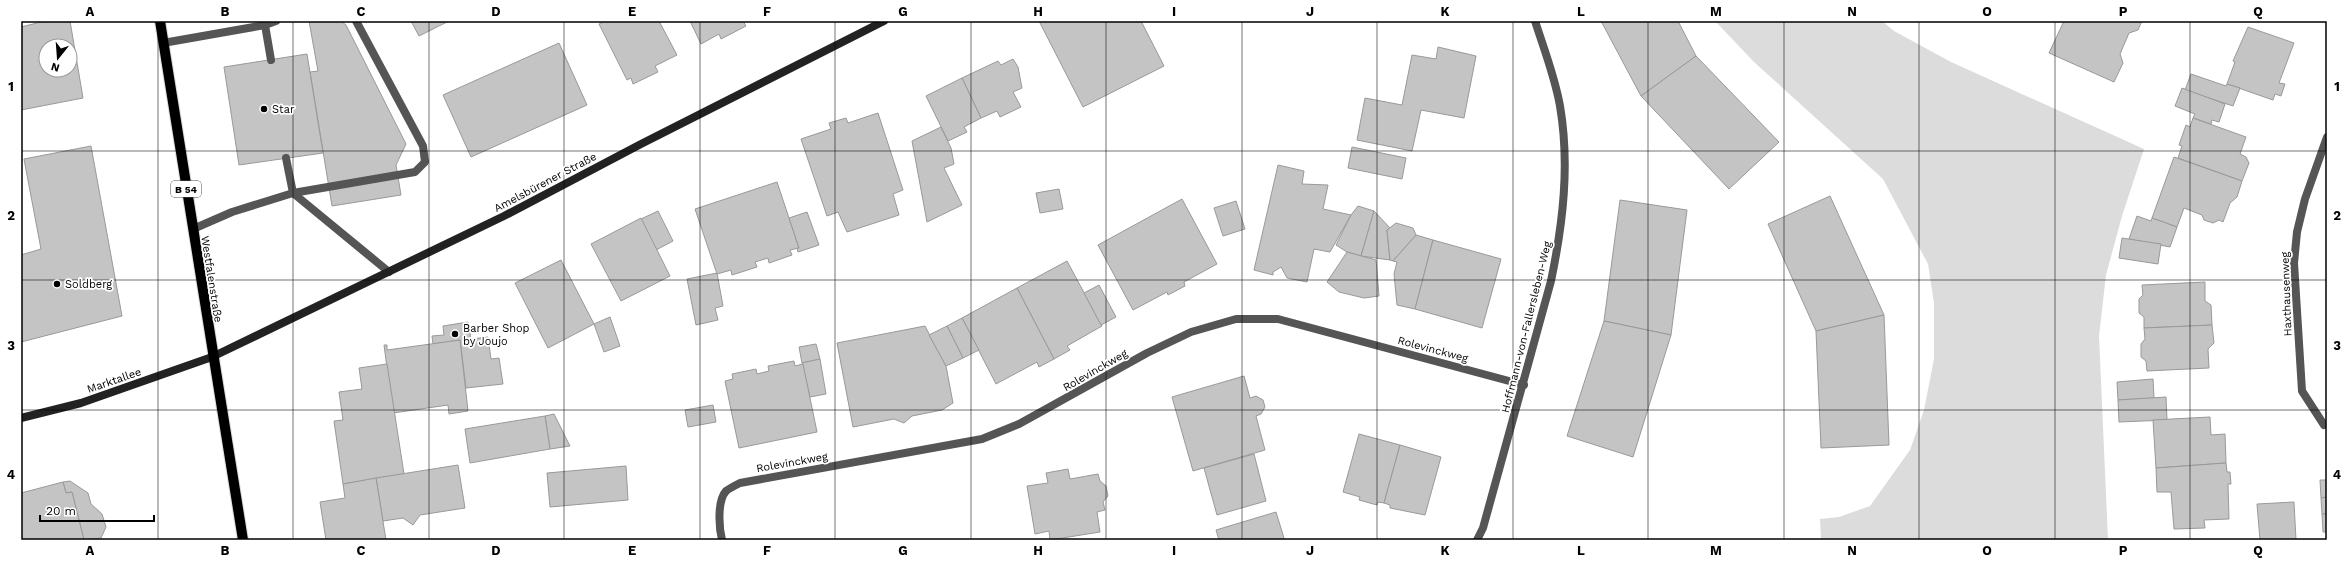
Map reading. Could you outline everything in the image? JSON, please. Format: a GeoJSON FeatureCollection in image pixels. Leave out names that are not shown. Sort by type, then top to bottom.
{"type":"FeatureCollection","features":[{"type":"Feature","properties":{"kind":"main road","name":"Westfalenstraße"},"geometry":{"type":"LineString","coordinates":[[160,21],[212,357],[243,540]]}},
{"type":"Feature","properties":{"kind":"street"},"geometry":{"type":"LineString","coordinates":[[163,43],[265,25],[276,21]]}},
{"type":"Feature","properties":{"kind":"street"},"geometry":{"type":"LineString","coordinates":[[192,229],[232,212],[293,193],[415,172],[425,162],[423,146],[356,21]]}},
{"type":"Feature","properties":{"kind":"street","name":"Amelsbürener Straße"},"geometry":{"type":"LineString","coordinates":[[212,357],[504,216],[641,144],[884,21]]}},
{"type":"Feature","properties":{"kind":"street","name":"Hoffmann-von-Fallersleben-Weg"},"geometry":{"type":"LineString","coordinates":[[1477,540],[1483,528],[1524,385],[1560,241],[1565,192],[1560,106],[1536,21]]}},
{"type":"Feature","properties":{"kind":"street"},"geometry":{"type":"LineString","coordinates":[[265,25],[271,60]]}},
{"type":"Feature","properties":{"kind":"street","name":"Haxthausenweg"},"geometry":{"type":"LineString","coordinates":[[2324,425],[2302,391],[2294,263],[2297,232],[2305,199],[2327,137]]}},
{"type":"Feature","properties":{"kind":"street"},"geometry":{"type":"LineString","coordinates":[[286,158],[293,193],[388,272]]}},
{"type":"Feature","properties":{"kind":"street","name":"Rolevinckweg"},"geometry":{"type":"LineString","coordinates":[[722,540],[719,527],[720,508],[726,492],[740,483],[982,439],[1019,424],[1146,353],[1191,332],[1236,319],[1278,319],[1524,385]]}},
{"type":"Feature","properties":{"kind":"street","name":"Marktallee"},"geometry":{"type":"LineString","coordinates":[[21,418],[81,403],[212,357]]}},
{"type":"Feature","properties":{"kind":"shaded area"},"geometry":{"type":"Polygon","coordinates":[[[1715,21],[1882,21],[1894,31],[1951,62],[2144,149],[2122,216],[2106,275],[2099,336],[2108,540],[1821,540],[1820,519],[1839,517],[1870,506],[1910,450],[1924,410],[1934,359],[1934,303],[1928,264],[1883,179],[1754,62],[1715,21]]]}},
{"type":"Feature","properties":{"kind":"building"},"geometry":{"type":"Polygon","coordinates":[[[45,21],[70,21],[73,38],[38,38],[38,78],[78,78],[78,68],[83,98],[21,110],[21,27],[45,21]]]}},
{"type":"Feature","properties":{"kind":"building"},"geometry":{"type":"Polygon","coordinates":[[[309,21],[341,21],[346,25],[406,144],[396,165],[401,195],[332,206],[310,72],[318,71],[309,21]]]}},
{"type":"Feature","properties":{"kind":"building"},"geometry":{"type":"Polygon","coordinates":[[[411,21],[449,21],[419,36],[411,21]]]}},
{"type":"Feature","properties":{"kind":"building"},"geometry":{"type":"Polygon","coordinates":[[[605,21],[659,21],[677,55],[655,66],[658,72],[633,84],[631,78],[627,80],[599,24],[605,21]]]}},
{"type":"Feature","properties":{"kind":"building"},"geometry":{"type":"Polygon","coordinates":[[[690,21],[743,21],[746,26],[721,39],[719,34],[701,44],[690,21]]]}},
{"type":"Feature","properties":{"kind":"building"},"geometry":{"type":"Polygon","coordinates":[[[1039,21],[1141,21],[1164,66],[1083,107],[1039,21]]]}},
{"type":"Feature","properties":{"kind":"building"},"geometry":{"type":"Polygon","coordinates":[[[1601,21],[1678,21],[1696,56],[1641,96],[1601,21]]]}},
{"type":"Feature","properties":{"kind":"building"},"geometry":{"type":"Polygon","coordinates":[[[2064,21],[2142,21],[2138,30],[2129,33],[2120,54],[2123,63],[2114,82],[2049,53],[2064,21]]]}},
{"type":"Feature","properties":{"kind":"building"},"geometry":{"type":"Polygon","coordinates":[[[2248,27],[2294,43],[2279,83],[2285,84],[2281,96],[2275,94],[2273,100],[2227,84],[2235,62],[2233,61],[2248,27]]]}},
{"type":"Feature","properties":{"kind":"building"},"geometry":{"type":"Polygon","coordinates":[[[559,43],[587,105],[471,157],[443,95],[559,43]]]}},
{"type":"Feature","properties":{"kind":"building"},"geometry":{"type":"Polygon","coordinates":[[[1438,47],[1476,56],[1464,118],[1421,110],[1412,151],[1357,140],[1365,98],[1402,105],[1412,55],[1436,59],[1438,47]]]}},
{"type":"Feature","properties":{"kind":"building"},"geometry":{"type":"Polygon","coordinates":[[[307,54],[323,153],[239,165],[224,67],[307,54]]]}},
{"type":"Feature","properties":{"kind":"building"},"geometry":{"type":"Polygon","coordinates":[[[1696,56],[1779,142],[1729,189],[1641,96],[1696,56]]]}},
{"type":"Feature","properties":{"kind":"building"},"geometry":{"type":"Polygon","coordinates":[[[1013,59],[1018,67],[1022,88],[1013,92],[1021,107],[1000,117],[997,111],[981,118],[962,78],[998,61],[1001,65],[1013,59]]]}},
{"type":"Feature","properties":{"kind":"building"},"geometry":{"type":"Polygon","coordinates":[[[2191,74],[2226,86],[2227,84],[2240,88],[2233,106],[2185,90],[2191,74]]]}},
{"type":"Feature","properties":{"kind":"building"},"geometry":{"type":"Polygon","coordinates":[[[962,78],[981,118],[964,127],[967,132],[948,141],[926,96],[962,78]]]}},
{"type":"Feature","properties":{"kind":"building"},"geometry":{"type":"Polygon","coordinates":[[[2182,88],[2225,104],[2219,122],[2212,120],[2211,124],[2193,118],[2195,114],[2175,106],[2182,88]]]}},
{"type":"Feature","properties":{"kind":"building"},"geometry":{"type":"Polygon","coordinates":[[[878,113],[903,190],[893,194],[899,215],[847,232],[838,212],[827,216],[801,139],[831,129],[829,123],[846,118],[848,123],[878,113]]]}},
{"type":"Feature","properties":{"kind":"building"},"geometry":{"type":"Polygon","coordinates":[[[2193,118],[2246,137],[2240,154],[2246,157],[2249,163],[2242,181],[2178,158],[2182,146],[2179,145],[2186,125],[2190,127],[2193,118]]]}},
{"type":"Feature","properties":{"kind":"building"},"geometry":{"type":"Polygon","coordinates":[[[941,127],[951,148],[954,164],[944,168],[962,205],[927,222],[912,141],[941,127]]]}},
{"type":"Feature","properties":{"kind":"building"},"geometry":{"type":"Polygon","coordinates":[[[91,146],[122,316],[21,342],[21,255],[41,249],[24,159],[91,146]]]}},
{"type":"Feature","properties":{"kind":"building"},"geometry":{"type":"Polygon","coordinates":[[[1352,147],[1406,158],[1402,179],[1348,168],[1352,147]]]}},
{"type":"Feature","properties":{"kind":"building"},"geometry":{"type":"Polygon","coordinates":[[[2174,157],[2242,181],[2237,197],[2230,203],[2223,222],[2219,220],[2213,223],[2204,220],[2202,215],[2184,208],[2177,227],[2152,218],[2174,157]]]}},
{"type":"Feature","properties":{"kind":"building"},"geometry":{"type":"Polygon","coordinates":[[[1278,165],[1304,171],[1302,184],[1328,185],[1323,209],[1351,215],[1330,252],[1314,249],[1307,282],[1287,278],[1281,267],[1273,272],[1273,275],[1254,270],[1278,165]]]}},
{"type":"Feature","properties":{"kind":"building"},"geometry":{"type":"Polygon","coordinates":[[[777,182],[799,248],[790,250],[792,255],[769,263],[768,258],[755,262],[757,267],[732,275],[731,270],[717,274],[695,209],[777,182]]]}},
{"type":"Feature","properties":{"kind":"building"},"geometry":{"type":"Polygon","coordinates":[[[1059,189],[1063,209],[1040,213],[1036,193],[1059,189]]]}},
{"type":"Feature","properties":{"kind":"building"},"geometry":{"type":"Polygon","coordinates":[[[1830,196],[1884,315],[1816,331],[1768,224],[1830,196]]]}},
{"type":"Feature","properties":{"kind":"building"},"geometry":{"type":"Polygon","coordinates":[[[1182,199],[1217,264],[1184,282],[1185,286],[1168,295],[1167,292],[1133,310],[1098,245],[1182,199]]]}},
{"type":"Feature","properties":{"kind":"building"},"geometry":{"type":"Polygon","coordinates":[[[1620,200],[1687,210],[1671,335],[1604,321],[1620,200]]]}},
{"type":"Feature","properties":{"kind":"building"},"geometry":{"type":"Polygon","coordinates":[[[1236,201],[1245,229],[1223,236],[1214,208],[1236,201]]]}},
{"type":"Feature","properties":{"kind":"building"},"geometry":{"type":"Polygon","coordinates":[[[1358,206],[1374,211],[1361,256],[1347,252],[1336,245],[1351,215],[1358,206]]]}},
{"type":"Feature","properties":{"kind":"building"},"geometry":{"type":"Polygon","coordinates":[[[658,211],[673,241],[656,250],[641,219],[658,211]]]}},
{"type":"Feature","properties":{"kind":"building"},"geometry":{"type":"Polygon","coordinates":[[[1374,211],[1390,228],[1387,230],[1390,260],[1361,256],[1374,211]]]}},
{"type":"Feature","properties":{"kind":"building"},"geometry":{"type":"Polygon","coordinates":[[[807,212],[819,245],[798,252],[797,248],[799,248],[789,218],[807,212]]]}},
{"type":"Feature","properties":{"kind":"building"},"geometry":{"type":"Polygon","coordinates":[[[2137,216],[2151,221],[2152,218],[2177,227],[2170,247],[2129,239],[2137,216]]]}},
{"type":"Feature","properties":{"kind":"building"},"geometry":{"type":"Polygon","coordinates":[[[641,218],[670,276],[621,301],[591,244],[641,218]]]}},
{"type":"Feature","properties":{"kind":"building"},"geometry":{"type":"Polygon","coordinates":[[[1396,223],[1413,228],[1416,235],[1393,261],[1390,260],[1387,230],[1396,223]]]}},
{"type":"Feature","properties":{"kind":"building"},"geometry":{"type":"Polygon","coordinates":[[[1416,235],[1433,240],[1415,309],[1397,305],[1394,274],[1397,262],[1393,261],[1416,235]]]}},
{"type":"Feature","properties":{"kind":"building"},"geometry":{"type":"Polygon","coordinates":[[[2122,238],[2161,244],[2158,264],[2119,258],[2122,238]]]}},
{"type":"Feature","properties":{"kind":"building"},"geometry":{"type":"Polygon","coordinates":[[[1433,240],[1501,259],[1482,328],[1415,309],[1433,240]]]}},
{"type":"Feature","properties":{"kind":"building"},"geometry":{"type":"Polygon","coordinates":[[[1347,252],[1376,260],[1379,296],[1364,298],[1339,292],[1327,282],[1347,252]]]}},
{"type":"Feature","properties":{"kind":"building"},"geometry":{"type":"Polygon","coordinates":[[[561,260],[594,324],[548,348],[515,283],[561,260]]]}},
{"type":"Feature","properties":{"kind":"building"},"geometry":{"type":"Polygon","coordinates":[[[1067,261],[1102,326],[1067,346],[1070,350],[1054,359],[1017,288],[1067,261]]]}},
{"type":"Feature","properties":{"kind":"building"},"geometry":{"type":"Polygon","coordinates":[[[717,273],[723,306],[715,308],[718,320],[696,325],[687,279],[717,273]]]}},
{"type":"Feature","properties":{"kind":"building"},"geometry":{"type":"Polygon","coordinates":[[[2205,282],[2205,301],[2211,305],[2212,325],[2144,328],[2144,317],[2139,313],[2139,299],[2143,295],[2142,285],[2205,282]]]}},
{"type":"Feature","properties":{"kind":"building"},"geometry":{"type":"Polygon","coordinates":[[[1099,285],[1116,317],[1101,325],[1084,293],[1099,285]]]}},
{"type":"Feature","properties":{"kind":"building"},"geometry":{"type":"Polygon","coordinates":[[[1017,288],[1054,359],[1039,367],[1037,362],[996,384],[962,318],[1017,288]]]}},
{"type":"Feature","properties":{"kind":"building"},"geometry":{"type":"Polygon","coordinates":[[[1884,315],[1889,445],[1821,448],[1816,331],[1884,315]]]}},
{"type":"Feature","properties":{"kind":"building"},"geometry":{"type":"Polygon","coordinates":[[[610,317],[620,346],[604,352],[594,324],[610,317]]]}},
{"type":"Feature","properties":{"kind":"building"},"geometry":{"type":"Polygon","coordinates":[[[962,318],[979,350],[963,358],[947,326],[962,318]]]}},
{"type":"Feature","properties":{"kind":"building"},"geometry":{"type":"Polygon","coordinates":[[[1604,321],[1671,335],[1633,457],[1567,436],[1604,321]]]}},
{"type":"Feature","properties":{"kind":"building"},"geometry":{"type":"Polygon","coordinates":[[[468,322],[471,339],[488,337],[491,359],[499,358],[503,384],[466,388],[460,340],[433,344],[432,336],[444,335],[443,326],[468,322]]]}},
{"type":"Feature","properties":{"kind":"building"},"geometry":{"type":"Polygon","coordinates":[[[2212,325],[2214,343],[2208,349],[2209,368],[2147,371],[2146,361],[2141,357],[2141,344],[2145,339],[2144,328],[2212,325]]]}},
{"type":"Feature","properties":{"kind":"building"},"geometry":{"type":"Polygon","coordinates":[[[925,326],[946,366],[953,403],[942,410],[912,416],[904,423],[894,419],[853,427],[837,343],[925,326]]]}},
{"type":"Feature","properties":{"kind":"building"},"geometry":{"type":"Polygon","coordinates":[[[947,326],[963,358],[946,366],[929,335],[947,326]]]}},
{"type":"Feature","properties":{"kind":"building"},"geometry":{"type":"Polygon","coordinates":[[[460,340],[468,411],[449,414],[448,405],[393,413],[384,345],[387,345],[387,350],[460,340]]]}},
{"type":"Feature","properties":{"kind":"building"},"geometry":{"type":"Polygon","coordinates":[[[816,344],[820,359],[802,363],[799,347],[816,344]]]}},
{"type":"Feature","properties":{"kind":"building"},"geometry":{"type":"Polygon","coordinates":[[[820,359],[826,394],[810,397],[802,363],[820,359]]]}},
{"type":"Feature","properties":{"kind":"building"},"geometry":{"type":"Polygon","coordinates":[[[794,361],[795,366],[803,364],[817,432],[739,448],[725,381],[733,379],[732,374],[756,369],[757,374],[769,371],[768,366],[794,361]]]}},
{"type":"Feature","properties":{"kind":"building"},"geometry":{"type":"Polygon","coordinates":[[[387,364],[404,474],[343,484],[334,421],[343,420],[339,392],[362,389],[359,368],[387,364]]]}},
{"type":"Feature","properties":{"kind":"building"},"geometry":{"type":"Polygon","coordinates":[[[1244,376],[1250,398],[1256,396],[1263,400],[1265,407],[1261,414],[1256,416],[1265,450],[1193,471],[1172,397],[1244,376]]]}},
{"type":"Feature","properties":{"kind":"building"},"geometry":{"type":"Polygon","coordinates":[[[2153,379],[2154,398],[2118,400],[2117,382],[2153,379]]]}},
{"type":"Feature","properties":{"kind":"building"},"geometry":{"type":"Polygon","coordinates":[[[2166,397],[2167,420],[2119,422],[2118,400],[2166,397]]]}},
{"type":"Feature","properties":{"kind":"building"},"geometry":{"type":"Polygon","coordinates":[[[713,405],[716,422],[688,427],[685,410],[713,405]]]}},
{"type":"Feature","properties":{"kind":"building"},"geometry":{"type":"Polygon","coordinates":[[[554,414],[570,446],[550,449],[545,416],[554,414]]]}},
{"type":"Feature","properties":{"kind":"building"},"geometry":{"type":"Polygon","coordinates":[[[545,416],[550,449],[470,463],[465,429],[545,416]]]}},
{"type":"Feature","properties":{"kind":"building"},"geometry":{"type":"Polygon","coordinates":[[[2210,417],[2211,435],[2225,434],[2226,463],[2156,468],[2153,420],[2210,417]]]}},
{"type":"Feature","properties":{"kind":"building"},"geometry":{"type":"Polygon","coordinates":[[[1359,434],[1400,445],[1384,503],[1378,502],[1377,505],[1359,500],[1360,497],[1343,492],[1359,434]]]}},
{"type":"Feature","properties":{"kind":"building"},"geometry":{"type":"Polygon","coordinates":[[[1400,445],[1441,457],[1425,515],[1390,508],[1390,505],[1384,503],[1400,445]]]}},
{"type":"Feature","properties":{"kind":"building"},"geometry":{"type":"Polygon","coordinates":[[[1254,454],[1266,501],[1217,515],[1204,468],[1254,454]]]}},
{"type":"Feature","properties":{"kind":"building"},"geometry":{"type":"Polygon","coordinates":[[[2226,463],[2227,472],[2230,472],[2231,484],[2228,484],[2229,519],[2204,520],[2205,528],[2174,529],[2171,492],[2157,492],[2156,468],[2226,463]]]}},
{"type":"Feature","properties":{"kind":"building"},"geometry":{"type":"Polygon","coordinates":[[[458,465],[465,508],[420,515],[413,525],[403,518],[383,521],[376,478],[458,465]]]}},
{"type":"Feature","properties":{"kind":"building"},"geometry":{"type":"Polygon","coordinates":[[[626,466],[628,500],[550,507],[547,473],[626,466]]]}},
{"type":"Feature","properties":{"kind":"building"},"geometry":{"type":"Polygon","coordinates":[[[1068,469],[1070,479],[1098,474],[1100,481],[1106,486],[1108,496],[1103,502],[1105,510],[1097,512],[1100,532],[1050,540],[1049,531],[1035,534],[1027,486],[1048,483],[1046,473],[1068,469]]]}},
{"type":"Feature","properties":{"kind":"building"},"geometry":{"type":"Polygon","coordinates":[[[376,478],[386,540],[326,540],[320,502],[345,498],[343,484],[376,478]]]}},
{"type":"Feature","properties":{"kind":"building"},"geometry":{"type":"Polygon","coordinates":[[[2320,480],[2327,480],[2327,497],[2321,498],[2320,480]]]}},
{"type":"Feature","properties":{"kind":"building"},"geometry":{"type":"Polygon","coordinates":[[[70,481],[88,493],[91,504],[102,514],[106,527],[101,538],[84,540],[72,492],[66,493],[63,482],[70,481]]]}},
{"type":"Feature","properties":{"kind":"building"},"geometry":{"type":"Polygon","coordinates":[[[63,482],[66,493],[72,492],[84,540],[21,540],[21,493],[63,482]]]}},
{"type":"Feature","properties":{"kind":"building"},"geometry":{"type":"Polygon","coordinates":[[[2327,497],[2327,514],[2322,514],[2321,498],[2327,497]]]}},
{"type":"Feature","properties":{"kind":"building"},"geometry":{"type":"Polygon","coordinates":[[[2294,502],[2296,540],[2260,540],[2257,504],[2294,502]]]}},
{"type":"Feature","properties":{"kind":"building"},"geometry":{"type":"Polygon","coordinates":[[[1276,512],[1284,538],[1283,540],[1219,540],[1216,530],[1276,512]]]}},
{"type":"Feature","properties":{"kind":"building"},"geometry":{"type":"Polygon","coordinates":[[[2322,514],[2327,514],[2327,532],[2323,532],[2322,514]]]}},
{"type":"Feature","properties":{"kind":"place","name":"Star"},"geometry":{"type":"Point","coordinates":[264,109]}},
{"type":"Feature","properties":{"kind":"place","name":"Soldberg"},"geometry":{"type":"Point","coordinates":[57,284]}},
{"type":"Feature","properties":{"kind":"place","name":"Barber Shop by Joujo"},"geometry":{"type":"Point","coordinates":[455,334]}}]}
